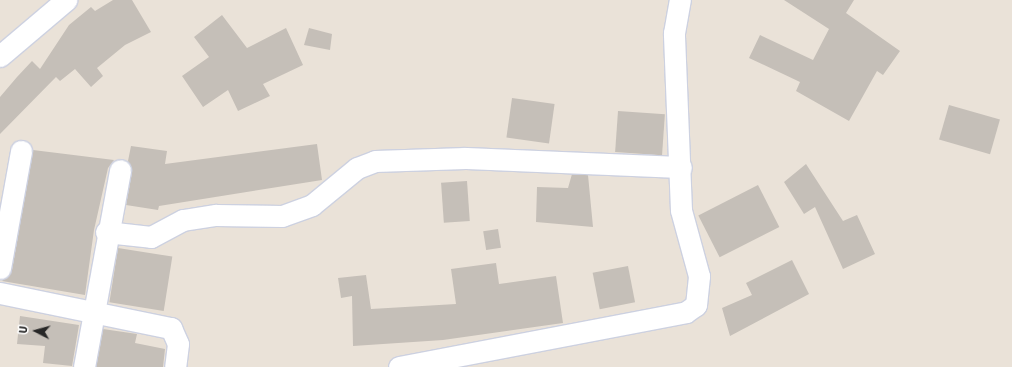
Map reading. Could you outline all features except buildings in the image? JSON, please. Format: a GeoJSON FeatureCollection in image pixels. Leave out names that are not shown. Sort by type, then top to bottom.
{"type":"FeatureCollection","features":[{"type":"Feature","properties":{"kind":"street"},"geometry":{"type":"LineString","coordinates":[[0,56],[66,0]]}},
{"type":"Feature","properties":{"kind":"street"},"geometry":{"type":"LineString","coordinates":[[399,367],[686,312],[696,305],[699,283],[682,210],[674,33],[680,0]]}},
{"type":"Feature","properties":{"kind":"street"},"geometry":{"type":"LineString","coordinates":[[0,268],[21,151]]}},
{"type":"Feature","properties":{"kind":"street"},"geometry":{"type":"LineString","coordinates":[[106,232],[151,237],[183,220],[216,215],[282,216],[312,204],[352,171],[375,161],[479,159],[681,167]]}},
{"type":"Feature","properties":{"kind":"street"},"geometry":{"type":"LineString","coordinates":[[84,367],[106,232],[120,170]]}},
{"type":"Feature","properties":{"kind":"street"},"geometry":{"type":"LineString","coordinates":[[0,293],[171,328],[178,344],[175,367]]}}]}
